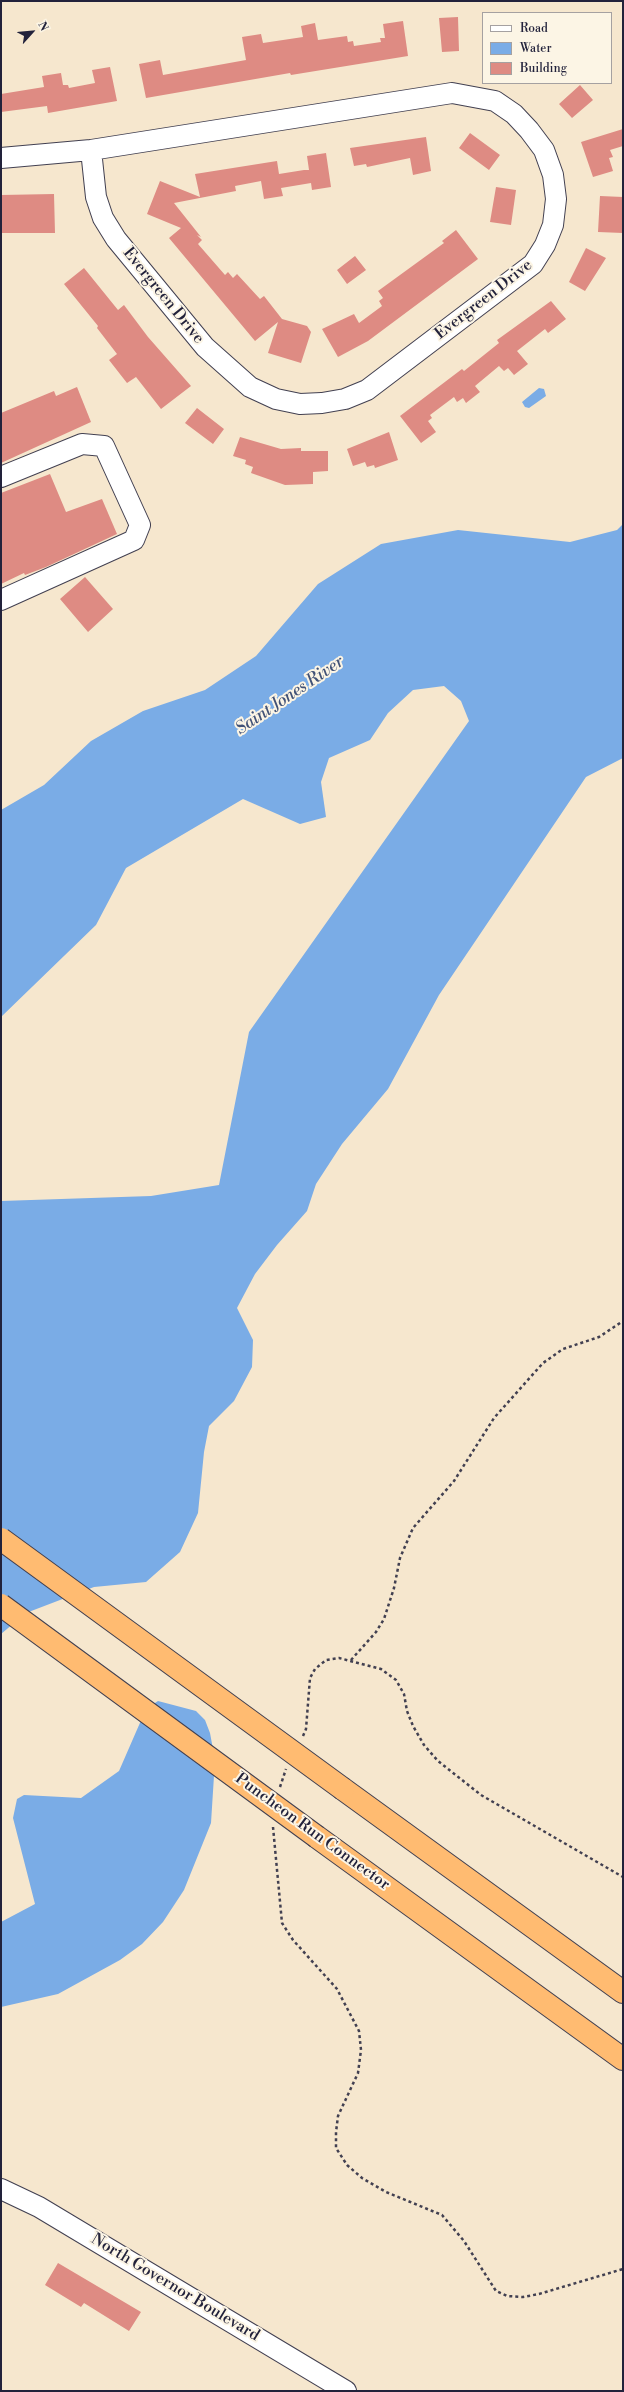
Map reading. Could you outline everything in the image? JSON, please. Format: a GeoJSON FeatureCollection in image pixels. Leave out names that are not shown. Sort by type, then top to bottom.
{"type":"FeatureCollection","features":[{"type":"Feature","properties":{"kind":"highway"},"geometry":{"type":"LineString","coordinates":[[1,1539],[623,1992]]}},
{"type":"Feature","properties":{"kind":"highway","name":"Puncheon Run Connector"},"geometry":{"type":"LineString","coordinates":[[1,1605],[623,2059]]}},
{"type":"Feature","properties":{"kind":"street","name":"Evergreen Drive"},"geometry":{"type":"LineString","coordinates":[[1,158],[91,150],[452,93],[495,101],[514,114],[544,150],[553,175],[556,199],[553,225],[545,245],[533,264],[366,390],[344,399],[322,403],[300,404],[276,399],[250,387],[229,371],[200,341],[116,239],[102,218],[96,197],[91,150]]}},
{"type":"Feature","properties":{"kind":"street"},"geometry":{"type":"LineString","coordinates":[[1,478],[82,444],[104,446],[140,525],[134,540],[1,600]]}},
{"type":"Feature","properties":{"kind":"street","name":"North Governor Boulevard"},"geometry":{"type":"LineString","coordinates":[[1,2189],[40,2207],[346,2391]]}},
{"type":"Feature","properties":{"kind":"path"},"geometry":{"type":"LineString","coordinates":[[351,1660],[376,1632],[384,1619],[394,1588],[400,1558],[413,1528],[454,1481],[494,1418],[543,1363],[563,1349],[599,1337],[623,1321]]}},
{"type":"Feature","properties":{"kind":"path"},"geometry":{"type":"LineString","coordinates":[[299,1743],[306,1730],[310,1678],[315,1669],[326,1660],[339,1658],[381,1669],[396,1680],[404,1694],[413,1726],[424,1745],[438,1762],[481,1795],[623,1877]]}},
{"type":"Feature","properties":{"kind":"path"},"geometry":{"type":"LineString","coordinates":[[279,1791],[282,1777],[289,1764]]}},
{"type":"Feature","properties":{"kind":"path"},"geometry":{"type":"LineString","coordinates":[[274,1819],[272,1834],[282,1923],[293,1940],[337,1989],[359,2031],[361,2050],[358,2073],[338,2116],[336,2132],[336,2148],[347,2165],[362,2178],[386,2192],[442,2215],[464,2241],[496,2291],[507,2296],[523,2297],[539,2294],[623,2269]]}},
{"type":"Feature","properties":{"kind":"water"},"geometry":{"type":"Polygon","coordinates":[[[539,388],[544,389],[546,396],[529,408],[525,407],[522,402],[539,388]]]}},
{"type":"Feature","properties":{"kind":"water","name":"Saint Jones River"},"geometry":{"type":"Polygon","coordinates":[[[623,524],[623,758],[586,777],[439,995],[388,1089],[342,1144],[316,1184],[307,1211],[277,1245],[255,1274],[237,1308],[253,1340],[252,1367],[234,1401],[209,1426],[204,1452],[198,1513],[180,1552],[146,1582],[94,1587],[26,1613],[1,1634],[1,1201],[151,1196],[219,1185],[249,1032],[469,721],[461,701],[444,686],[413,690],[388,713],[370,740],[329,758],[321,782],[326,817],[300,824],[243,799],[126,868],[96,925],[1,1017],[1,810],[44,785],[91,741],[143,711],[205,690],[256,656],[318,584],[381,544],[458,530],[570,542],[617,530],[623,524]]]}},
{"type":"Feature","properties":{"kind":"water"},"geometry":{"type":"Polygon","coordinates":[[[158,1701],[196,1711],[205,1720],[210,1733],[215,1760],[211,1823],[184,1890],[163,1922],[142,1944],[120,1960],[58,1994],[1,2007],[1,1922],[35,1904],[13,1818],[17,1799],[24,1795],[81,1798],[119,1771],[146,1709],[158,1701]]]}},
{"type":"Feature","properties":{"kind":"building"},"geometry":{"type":"Polygon","coordinates":[[[458,17],[459,51],[442,52],[439,18],[458,17]]]}},
{"type":"Feature","properties":{"kind":"building"},"geometry":{"type":"Polygon","coordinates":[[[403,21],[408,56],[291,75],[290,73],[146,98],[139,64],[160,60],[163,75],[246,60],[242,37],[261,34],[263,43],[303,37],[301,26],[315,23],[318,40],[347,36],[348,42],[353,41],[354,46],[381,42],[380,38],[385,38],[383,24],[403,21]]]}},
{"type":"Feature","properties":{"kind":"building"},"geometry":{"type":"Polygon","coordinates":[[[110,67],[117,101],[48,113],[47,106],[1,112],[1,94],[44,87],[42,76],[61,73],[63,85],[68,85],[69,88],[95,83],[92,70],[110,67]]]}},
{"type":"Feature","properties":{"kind":"building"},"geometry":{"type":"Polygon","coordinates":[[[580,85],[593,100],[572,118],[559,104],[580,85]]]}},
{"type":"Feature","properties":{"kind":"building"},"geometry":{"type":"Polygon","coordinates":[[[623,129],[623,146],[610,150],[613,157],[609,158],[613,171],[593,177],[581,142],[623,129]]]}},
{"type":"Feature","properties":{"kind":"building"},"geometry":{"type":"Polygon","coordinates":[[[470,133],[500,155],[489,170],[459,148],[470,133]]]}},
{"type":"Feature","properties":{"kind":"building"},"geometry":{"type":"Polygon","coordinates":[[[426,137],[431,171],[413,175],[410,158],[367,167],[366,164],[354,166],[350,148],[426,137]]]}},
{"type":"Feature","properties":{"kind":"building"},"geometry":{"type":"Polygon","coordinates":[[[326,153],[331,187],[312,190],[311,183],[281,188],[283,196],[264,199],[261,181],[235,186],[236,191],[174,203],[201,237],[197,235],[202,240],[198,244],[225,275],[228,272],[233,278],[237,274],[260,299],[264,296],[282,319],[307,326],[311,332],[301,363],[268,353],[278,322],[255,341],[169,238],[181,228],[147,214],[160,181],[200,197],[195,174],[277,161],[279,174],[309,170],[307,156],[326,153]]]}},
{"type":"Feature","properties":{"kind":"building"},"geometry":{"type":"Polygon","coordinates":[[[496,187],[516,190],[511,225],[490,222],[496,187]]]}},
{"type":"Feature","properties":{"kind":"building"},"geometry":{"type":"Polygon","coordinates":[[[54,194],[55,233],[1,233],[1,195],[54,194]]]}},
{"type":"Feature","properties":{"kind":"building"},"geometry":{"type":"Polygon","coordinates":[[[600,196],[623,197],[623,233],[598,232],[600,196]]]}},
{"type":"Feature","properties":{"kind":"building"},"geometry":{"type":"Polygon","coordinates":[[[456,230],[478,259],[368,341],[338,357],[322,329],[354,314],[359,323],[382,306],[379,301],[383,298],[378,291],[444,243],[442,241],[456,230]]]}},
{"type":"Feature","properties":{"kind":"building"},"geometry":{"type":"Polygon","coordinates":[[[586,248],[606,258],[585,291],[569,282],[586,248]]]}},
{"type":"Feature","properties":{"kind":"building"},"geometry":{"type":"Polygon","coordinates":[[[355,256],[366,270],[347,284],[337,270],[355,256]]]}},
{"type":"Feature","properties":{"kind":"building"},"geometry":{"type":"Polygon","coordinates":[[[84,268],[118,310],[124,305],[148,337],[191,386],[161,409],[136,377],[127,383],[109,360],[117,354],[97,328],[98,326],[64,284],[84,268]]]}},
{"type":"Feature","properties":{"kind":"building"},"geometry":{"type":"Polygon","coordinates":[[[551,301],[566,319],[548,333],[545,329],[517,351],[528,364],[514,375],[508,368],[504,371],[499,366],[475,386],[480,392],[466,403],[463,398],[457,402],[454,397],[430,415],[432,418],[428,421],[436,432],[421,443],[400,416],[462,369],[464,371],[499,343],[497,340],[551,301]]]}},
{"type":"Feature","properties":{"kind":"building"},"geometry":{"type":"Polygon","coordinates":[[[77,387],[91,422],[1,463],[1,413],[54,391],[56,396],[77,387]]]}},
{"type":"Feature","properties":{"kind":"building"},"geometry":{"type":"Polygon","coordinates":[[[197,408],[224,429],[213,444],[185,423],[197,408]]]}},
{"type":"Feature","properties":{"kind":"building"},"geometry":{"type":"Polygon","coordinates":[[[389,432],[398,460],[375,468],[374,465],[367,467],[365,462],[353,466],[347,449],[389,432]]]}},
{"type":"Feature","properties":{"kind":"building"},"geometry":{"type":"Polygon","coordinates":[[[240,437],[281,449],[301,448],[301,451],[328,451],[328,471],[313,472],[313,484],[285,485],[251,473],[253,467],[245,464],[246,460],[233,456],[240,437]]]}},
{"type":"Feature","properties":{"kind":"building"},"geometry":{"type":"Polygon","coordinates":[[[50,474],[66,512],[102,499],[117,534],[46,567],[25,575],[24,573],[1,584],[1,493],[50,474]]]}},
{"type":"Feature","properties":{"kind":"building"},"geometry":{"type":"Polygon","coordinates":[[[85,577],[113,609],[88,632],[60,599],[85,577]]]}},
{"type":"Feature","properties":{"kind":"building"},"geometry":{"type":"Polygon","coordinates":[[[58,2263],[141,2312],[129,2331],[84,2303],[81,2307],[45,2285],[58,2263]]]}}]}
